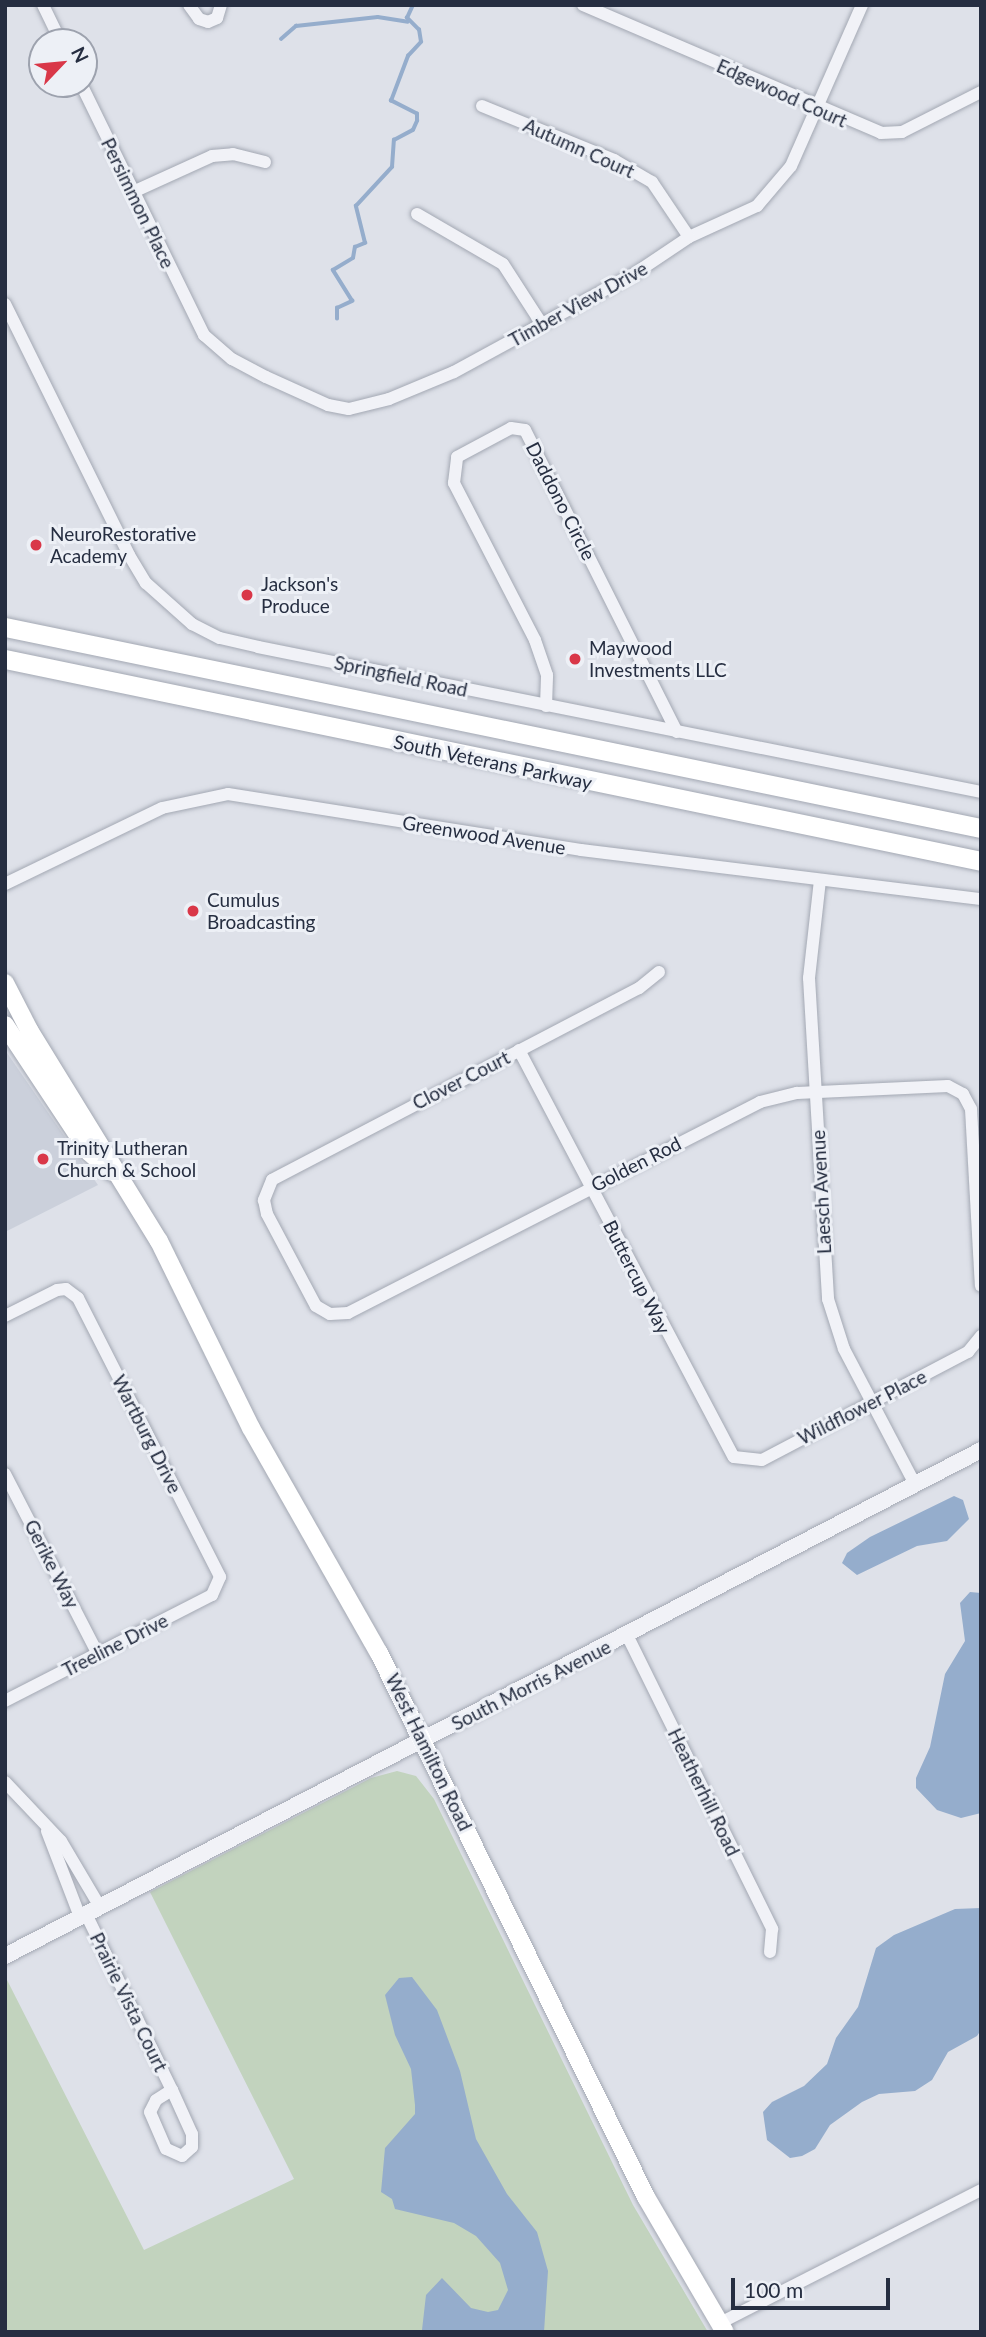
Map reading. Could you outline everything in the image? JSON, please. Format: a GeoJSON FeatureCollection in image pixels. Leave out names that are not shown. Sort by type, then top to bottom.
{"type":"FeatureCollection","features":[{"type":"Feature","properties":{"kind":"highway"},"geometry":{"type":"LineString","coordinates":[[5,619],[32,632]]}},
{"type":"Feature","properties":{"kind":"highway","name":"South Veterans Parkway"},"geometry":{"type":"LineString","coordinates":[[5,627],[981,828]]}},
{"type":"Feature","properties":{"kind":"highway","name":"South Veterans Parkway"},"geometry":{"type":"LineString","coordinates":[[5,659],[981,861]]}},
{"type":"Feature","properties":{"kind":"highway"},"geometry":{"type":"LineString","coordinates":[[5,669],[27,663]]}},
{"type":"Feature","properties":{"kind":"main road","name":"West Hamilton Road"},"geometry":{"type":"LineString","coordinates":[[5,983],[159,1241],[251,1428],[424,1740],[646,2197],[723,2328]]}},
{"type":"Feature","properties":{"kind":"main road","name":"West Hamilton Road"},"geometry":{"type":"LineString","coordinates":[[5,1025],[89,1152],[120,1179]]}},
{"type":"Feature","properties":{"kind":"street"},"geometry":{"type":"LineString","coordinates":[[43,5],[54,28]]}},
{"type":"Feature","properties":{"kind":"street"},"geometry":{"type":"LineString","coordinates":[[189,5],[203,22],[217,18],[221,5]]}},
{"type":"Feature","properties":{"kind":"street","name":"Edgewood Court"},"geometry":{"type":"LineString","coordinates":[[583,5],[864,128],[891,133],[916,126],[981,92]]}},
{"type":"Feature","properties":{"kind":"street","name":"Timber View Drive"},"geometry":{"type":"LineString","coordinates":[[195,322],[232,359],[300,394],[349,409],[389,399],[454,372],[634,274],[689,237],[744,215],[765,199],[791,166],[862,5]]}},
{"type":"Feature","properties":{"kind":"street","name":"Persimmon Place"},"geometry":{"type":"LineString","coordinates":[[88,98],[195,322]]}},
{"type":"Feature","properties":{"kind":"street","name":"Autumn Court"},"geometry":{"type":"LineString","coordinates":[[482,106],[614,160],[652,181],[689,237]]}},
{"type":"Feature","properties":{"kind":"street"},"geometry":{"type":"LineString","coordinates":[[134,192],[212,156],[233,154],[265,162]]}},
{"type":"Feature","properties":{"kind":"street"},"geometry":{"type":"LineString","coordinates":[[417,214],[503,264],[541,323]]}},
{"type":"Feature","properties":{"kind":"street","name":"Springfield Road"},"geometry":{"type":"LineString","coordinates":[[5,304],[129,555],[146,583],[192,624],[220,638],[258,647],[981,792]]}},
{"type":"Feature","properties":{"kind":"street","name":"Daddono Circle"},"geometry":{"type":"LineString","coordinates":[[546,706],[547,675],[535,640],[454,483],[457,457],[511,428],[525,429],[677,732]]}},
{"type":"Feature","properties":{"kind":"street","name":"Greenwood Avenue"},"geometry":{"type":"LineString","coordinates":[[5,884],[162,808],[225,794],[513,840],[981,899]]}},
{"type":"Feature","properties":{"kind":"street","name":"Laesch Avenue"},"geometry":{"type":"LineString","coordinates":[[820,880],[809,978],[828,1298],[838,1337],[915,1484]]}},
{"type":"Feature","properties":{"kind":"street","name":"Clover Court"},"geometry":{"type":"LineString","coordinates":[[330,1314],[316,1306],[267,1214],[266,1190],[275,1177],[639,988],[659,972]]}},
{"type":"Feature","properties":{"kind":"street","name":"Buttercup Way"},"geometry":{"type":"LineString","coordinates":[[520,1050],[726,1449],[742,1461]]}},
{"type":"Feature","properties":{"kind":"street","name":"Golden Rod"},"geometry":{"type":"LineString","coordinates":[[330,1314],[348,1313],[748,1106],[816,1092],[948,1086],[961,1093],[971,1110],[981,1286]]}},
{"type":"Feature","properties":{"kind":"street","name":"Wartburg Drive"},"geometry":{"type":"LineString","coordinates":[[5,1316],[57,1290],[66,1290],[78,1298],[219,1572],[220,1583]]}},
{"type":"Feature","properties":{"kind":"street","name":"Wildflower Place"},"geometry":{"type":"LineString","coordinates":[[742,1461],[762,1460],[968,1352],[979,1340]]}},
{"type":"Feature","properties":{"kind":"street","name":"South Morris Avenue"},"geometry":{"type":"LineString","coordinates":[[5,1956],[981,1450]]}},
{"type":"Feature","properties":{"kind":"street","name":"Gerike Way"},"geometry":{"type":"LineString","coordinates":[[5,1474],[98,1654]]}},
{"type":"Feature","properties":{"kind":"street","name":"Treeline Drive"},"geometry":{"type":"LineString","coordinates":[[5,1701],[212,1595],[220,1583]]}},
{"type":"Feature","properties":{"kind":"street","name":"Heatherhill Road"},"geometry":{"type":"LineString","coordinates":[[627,1635],[772,1929],[770,1952]]}},
{"type":"Feature","properties":{"kind":"street"},"geometry":{"type":"LineString","coordinates":[[5,1782],[74,1860],[89,1913]]}},
{"type":"Feature","properties":{"kind":"street"},"geometry":{"type":"LineString","coordinates":[[47,1831],[89,1913]]}},
{"type":"Feature","properties":{"kind":"street","name":"Prairie Vista Court"},"geometry":{"type":"LineString","coordinates":[[89,1913],[172,2090],[194,2141],[182,2156],[166,2149],[150,2112],[156,2100],[172,2090]]}},
{"type":"Feature","properties":{"kind":"street"},"geometry":{"type":"LineString","coordinates":[[723,2328],[981,2190]]}},
{"type":"Feature","properties":{"kind":"shaded area","name":"Trinity Lutheran Church & School"},"geometry":{"type":"Polygon","coordinates":[[[5,1050],[98,1185],[5,1232],[5,1050]]]}},
{"type":"Feature","properties":{"kind":"green space"},"geometry":{"type":"Polygon","coordinates":[[[397,1771],[416,1776],[434,1799],[633,2205],[708,2332],[5,2332],[5,1976],[144,2250],[294,2179],[150,1892],[371,1778],[397,1771]]]}},
{"type":"Feature","properties":{"kind":"water"},"geometry":{"type":"Polygon","coordinates":[[[954,1496],[963,1500],[969,1519],[947,1541],[917,1546],[857,1575],[842,1563],[847,1553],[870,1537],[954,1496]]]}},
{"type":"Feature","properties":{"kind":"water"},"geometry":{"type":"Polygon","coordinates":[[[970,1592],[981,1593],[981,1813],[961,1818],[937,1810],[916,1788],[916,1778],[930,1747],[945,1674],[965,1641],[960,1603],[970,1592]]]}},
{"type":"Feature","properties":{"kind":"water"},"geometry":{"type":"Polygon","coordinates":[[[981,1908],[981,2030],[977,2036],[948,2052],[932,2080],[915,2091],[879,2094],[862,2102],[830,2125],[815,2149],[802,2156],[790,2158],[767,2140],[763,2112],[772,2102],[804,2086],[827,2064],[836,2038],[858,2007],[876,1948],[894,1935],[955,1909],[981,1908]]]}},
{"type":"Feature","properties":{"kind":"water"},"geometry":{"type":"Polygon","coordinates":[[[412,1977],[437,2010],[460,2071],[476,2139],[507,2194],[537,2232],[548,2271],[544,2332],[422,2330],[426,2295],[442,2278],[471,2308],[488,2312],[498,2310],[508,2290],[500,2263],[476,2236],[454,2223],[395,2209],[392,2199],[381,2192],[385,2148],[415,2114],[411,2069],[395,2035],[385,1995],[399,1978],[412,1977]]]}},
{"type":"Feature","properties":{"kind":"waterway"},"geometry":{"type":"LineString","coordinates":[[337,319],[337,308],[352,301],[333,270],[353,258],[355,247],[365,243],[356,206],[392,167],[394,140],[413,130],[417,121],[417,114],[391,101],[408,56],[421,42],[419,30],[407,18],[413,5]]}},
{"type":"Feature","properties":{"kind":"waterway"},"geometry":{"type":"LineString","coordinates":[[281,39],[296,26],[378,17],[408,22]]}},
{"type":"Feature","properties":{"kind":"place","name":"NeuroRestorative Academy"},"geometry":{"type":"Point","coordinates":[36,545]}},
{"type":"Feature","properties":{"kind":"place","name":"Jackson's Produce"},"geometry":{"type":"Point","coordinates":[247,595]}},
{"type":"Feature","properties":{"kind":"place","name":"Maywood Investments LLC"},"geometry":{"type":"Point","coordinates":[575,659]}},
{"type":"Feature","properties":{"kind":"place","name":"Cumulus Broadcasting"},"geometry":{"type":"Point","coordinates":[193,911]}},
{"type":"Feature","properties":{"kind":"place","name":"Trinity Lutheran Church & School"},"geometry":{"type":"Point","coordinates":[43,1159]}}]}
